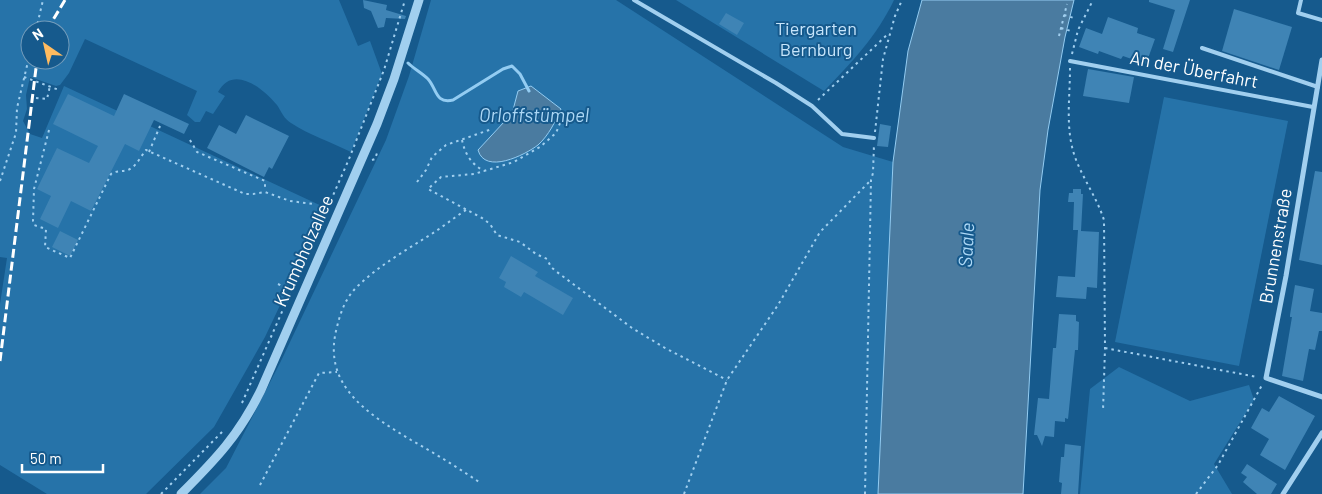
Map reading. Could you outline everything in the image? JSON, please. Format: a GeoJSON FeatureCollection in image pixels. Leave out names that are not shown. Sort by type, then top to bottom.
{"type":"FeatureCollection","features":[{"type":"Feature","properties":{"kind":"street","name":"Krumbholzallee"},"geometry":{"type":"LineString","coordinates":[[180,494],[232,441],[246,420],[261,390],[378,124],[419,0]]}},
{"type":"Feature","properties":{"kind":"street","name":"Brunnenstraße"},"geometry":{"type":"LineString","coordinates":[[1266,378],[1286,276],[1322,60]]}},
{"type":"Feature","properties":{"kind":"street"},"geometry":{"type":"LineString","coordinates":[[1266,378],[1322,398]]}},
{"type":"Feature","properties":{"kind":"street"},"geometry":{"type":"LineString","coordinates":[[1284,494],[1322,433]]}},
{"type":"Feature","properties":{"kind":"lane"},"geometry":{"type":"LineString","coordinates":[[634,0],[812,106],[842,134],[874,138]]}},
{"type":"Feature","properties":{"kind":"lane"},"geometry":{"type":"LineString","coordinates":[[1301,0],[1298,13],[1322,20]]}},
{"type":"Feature","properties":{"kind":"lane"},"geometry":{"type":"LineString","coordinates":[[1202,48],[1318,88]]}},
{"type":"Feature","properties":{"kind":"lane","name":"An der Überfahrt"},"geometry":{"type":"LineString","coordinates":[[1070,61],[1314,107]]}},
{"type":"Feature","properties":{"kind":"path"},"geometry":{"type":"LineString","coordinates":[[38,20],[43,0]]}},
{"type":"Feature","properties":{"kind":"path"},"geometry":{"type":"LineString","coordinates":[[240,407],[348,159],[384,70],[405,0]]}},
{"type":"Feature","properties":{"kind":"path"},"geometry":{"type":"LineString","coordinates":[[865,494],[871,180],[874,138],[883,59],[902,0]]}},
{"type":"Feature","properties":{"kind":"path"},"geometry":{"type":"LineString","coordinates":[[1093,0],[1078,30],[1070,61],[1069,131],[1075,157],[1104,220],[1105,348],[1103,411]]}},
{"type":"Feature","properties":{"kind":"path"},"geometry":{"type":"LineString","coordinates":[[1059,36],[1067,4]]}},
{"type":"Feature","properties":{"kind":"path"},"geometry":{"type":"LineString","coordinates":[[1064,15],[1074,18]]}},
{"type":"Feature","properties":{"kind":"path"},"geometry":{"type":"LineString","coordinates":[[1061,28],[1071,31]]}},
{"type":"Feature","properties":{"kind":"path"},"geometry":{"type":"LineString","coordinates":[[812,106],[891,32]]}},
{"type":"Feature","properties":{"kind":"path"},"geometry":{"type":"LineString","coordinates":[[0,181],[16,133],[17,108],[26,70]]}},
{"type":"Feature","properties":{"kind":"path"},"geometry":{"type":"LineString","coordinates":[[24,77],[59,90]]}},
{"type":"Feature","properties":{"kind":"path"},"geometry":{"type":"LineString","coordinates":[[37,86],[38,82]]}},
{"type":"Feature","properties":{"kind":"path"},"geometry":{"type":"LineString","coordinates":[[36,98],[47,99],[50,86]]}},
{"type":"Feature","properties":{"kind":"path"},"geometry":{"type":"LineString","coordinates":[[560,123],[556,133],[540,147],[514,162],[474,174],[441,177],[428,189],[490,224],[497,235],[520,242],[536,254],[547,258],[551,267],[557,272],[632,328],[665,348],[727,380]]}},
{"type":"Feature","properties":{"kind":"path"},"geometry":{"type":"LineString","coordinates":[[149,152],[160,126]]}},
{"type":"Feature","properties":{"kind":"path"},"geometry":{"type":"LineString","coordinates":[[417,182],[426,170],[432,157],[446,145],[492,129]]}},
{"type":"Feature","properties":{"kind":"path"},"geometry":{"type":"LineString","coordinates":[[50,130],[34,189],[33,221],[34,225],[46,229],[45,247],[70,258],[111,174],[133,167],[146,150],[245,194],[266,192],[290,201],[313,204]]}},
{"type":"Feature","properties":{"kind":"path"},"geometry":{"type":"LineString","coordinates":[[190,140],[197,152],[265,181],[266,192]]}},
{"type":"Feature","properties":{"kind":"path"},"geometry":{"type":"LineString","coordinates":[[462,140],[464,150],[469,159],[484,171]]}},
{"type":"Feature","properties":{"kind":"path"},"geometry":{"type":"LineString","coordinates":[[684,494],[727,380],[778,305],[820,232],[871,180]]}},
{"type":"Feature","properties":{"kind":"path"},"geometry":{"type":"LineString","coordinates":[[466,210],[359,284],[348,296],[342,308],[333,340],[337,372],[346,389],[377,419],[479,482]]}},
{"type":"Feature","properties":{"kind":"path"},"geometry":{"type":"LineString","coordinates":[[278,284],[291,290]]}},
{"type":"Feature","properties":{"kind":"path"},"geometry":{"type":"LineString","coordinates":[[1105,348],[1266,378],[1218,464],[1196,494]]}},
{"type":"Feature","properties":{"kind":"path"},"geometry":{"type":"LineString","coordinates":[[260,485],[319,374],[337,372]]}},
{"type":"Feature","properties":{"kind":"path"},"geometry":{"type":"LineString","coordinates":[[161,494],[227,428]]}},
{"type":"Feature","properties":{"kind":"green space"},"geometry":{"type":"Polygon","coordinates":[[[0,0],[339,0],[358,46],[370,41],[382,74],[351,152],[291,123],[271,98],[256,86],[240,79],[224,84],[218,92],[225,96],[213,114],[206,111],[200,122],[195,122],[187,115],[197,91],[85,39],[69,73],[60,85],[56,86],[30,77],[26,95],[27,109],[23,121],[30,134],[42,138],[64,86],[326,208],[265,337],[214,427],[146,494],[47,494],[0,465],[0,304],[7,258],[0,257],[0,0]]]}},
{"type":"Feature","properties":{"kind":"green space"},"geometry":{"type":"Polygon","coordinates":[[[431,0],[616,0],[843,147],[893,162],[878,494],[200,494],[226,468],[281,361],[386,140],[409,76],[431,0]]]}},
{"type":"Feature","properties":{"kind":"green space","name":"Tiergarten Bernburg"},"geometry":{"type":"Polygon","coordinates":[[[676,0],[894,0],[872,37],[824,91],[676,0]]]}},
{"type":"Feature","properties":{"kind":"green space"},"geometry":{"type":"Polygon","coordinates":[[[1164,97],[1288,121],[1239,366],[1115,342],[1164,97]]]}},
{"type":"Feature","properties":{"kind":"green space"},"geometry":{"type":"Polygon","coordinates":[[[1119,367],[1190,401],[1249,385],[1254,400],[1214,464],[1232,494],[1080,494],[1090,389],[1119,367]]]}},
{"type":"Feature","properties":{"kind":"water","name":"Saale"},"geometry":{"type":"Polygon","coordinates":[[[922,0],[1074,0],[1065,37],[1048,130],[1040,190],[1023,494],[878,494],[893,162],[908,51],[922,0]]]}},
{"type":"Feature","properties":{"kind":"water","name":"Orloffstümpel"},"geometry":{"type":"Polygon","coordinates":[[[531,86],[561,109],[549,133],[538,145],[524,154],[506,161],[488,161],[482,157],[478,150],[513,110],[518,91],[531,86]]]}},
{"type":"Feature","properties":{"kind":"building"},"geometry":{"type":"Polygon","coordinates":[[[363,0],[387,5],[386,10],[406,16],[405,19],[386,18],[384,27],[378,28],[371,11],[364,8],[363,0]]]}},
{"type":"Feature","properties":{"kind":"building"},"geometry":{"type":"Polygon","coordinates":[[[1149,0],[1190,0],[1173,52],[1163,49],[1175,10],[1149,2],[1149,0]]]}},
{"type":"Feature","properties":{"kind":"building"},"geometry":{"type":"Polygon","coordinates":[[[1234,9],[1292,27],[1279,70],[1222,51],[1234,9]]]}},
{"type":"Feature","properties":{"kind":"building"},"geometry":{"type":"Polygon","coordinates":[[[726,13],[744,23],[737,35],[719,24],[726,13]]]}},
{"type":"Feature","properties":{"kind":"building"},"geometry":{"type":"Polygon","coordinates":[[[1108,17],[1138,28],[1137,33],[1155,39],[1146,64],[1123,56],[1121,59],[1099,51],[1098,54],[1079,47],[1086,28],[1102,34],[1108,17]]]}},
{"type":"Feature","properties":{"kind":"building"},"geometry":{"type":"Polygon","coordinates":[[[1088,69],[1134,77],[1129,103],[1083,96],[1088,69]]]}},
{"type":"Feature","properties":{"kind":"building"},"geometry":{"type":"Polygon","coordinates":[[[68,94],[114,116],[124,94],[189,124],[184,134],[154,120],[139,151],[125,144],[91,211],[71,201],[58,228],[40,219],[51,196],[37,189],[57,148],[89,163],[98,146],[53,124],[68,94]]]}},
{"type":"Feature","properties":{"kind":"building"},"geometry":{"type":"Polygon","coordinates":[[[246,115],[289,136],[272,169],[269,167],[264,177],[207,148],[219,125],[236,134],[246,115]]]}},
{"type":"Feature","properties":{"kind":"building"},"geometry":{"type":"Polygon","coordinates":[[[880,124],[891,126],[888,147],[877,146],[880,124]]]}},
{"type":"Feature","properties":{"kind":"building"},"geometry":{"type":"Polygon","coordinates":[[[1315,171],[1322,172],[1322,265],[1299,260],[1315,171]]]}},
{"type":"Feature","properties":{"kind":"building"},"geometry":{"type":"Polygon","coordinates":[[[1073,189],[1081,189],[1081,194],[1083,194],[1081,231],[1099,232],[1097,288],[1087,287],[1086,299],[1056,297],[1058,276],[1075,277],[1078,230],[1073,230],[1074,202],[1068,202],[1069,193],[1073,193],[1073,189]]]}},
{"type":"Feature","properties":{"kind":"building"},"geometry":{"type":"Polygon","coordinates":[[[60,231],[78,240],[70,256],[52,247],[60,231]]]}},
{"type":"Feature","properties":{"kind":"building"},"geometry":{"type":"Polygon","coordinates":[[[511,256],[538,272],[535,276],[573,298],[563,315],[524,292],[521,297],[504,287],[506,282],[499,278],[511,256]]]}},
{"type":"Feature","properties":{"kind":"building"},"geometry":{"type":"Polygon","coordinates":[[[1295,285],[1314,289],[1310,311],[1322,313],[1322,331],[1319,331],[1315,350],[1309,349],[1303,381],[1282,376],[1292,317],[1290,315],[1295,285]]]}},
{"type":"Feature","properties":{"kind":"building"},"geometry":{"type":"Polygon","coordinates":[[[1059,314],[1076,315],[1076,321],[1079,322],[1078,350],[1075,350],[1068,419],[1065,418],[1065,422],[1055,421],[1054,437],[1045,436],[1042,446],[1037,435],[1034,435],[1038,398],[1049,399],[1053,348],[1056,348],[1059,314]]]}},
{"type":"Feature","properties":{"kind":"building"},"geometry":{"type":"Polygon","coordinates":[[[1279,396],[1315,416],[1285,470],[1260,455],[1269,439],[1251,428],[1262,408],[1269,412],[1279,396]]]}},
{"type":"Feature","properties":{"kind":"building"},"geometry":{"type":"Polygon","coordinates":[[[1065,444],[1081,446],[1078,494],[1061,494],[1062,483],[1059,482],[1061,457],[1064,457],[1065,444]]]}},
{"type":"Feature","properties":{"kind":"building"},"geometry":{"type":"Polygon","coordinates":[[[1247,464],[1277,484],[1271,494],[1257,494],[1243,482],[1247,477],[1241,473],[1247,464]]]}},
{"type":"Feature","properties":{"kind":"waterway"},"geometry":{"type":"LineString","coordinates":[[408,63],[428,79],[440,98],[447,101],[453,100],[503,69],[512,66],[520,74],[529,91]]}},
{"type":"Feature","properties":{"kind":"railway"},"geometry":{"type":"LineString","coordinates":[[53,20],[65,0]]}},
{"type":"Feature","properties":{"kind":"railway"},"geometry":{"type":"LineString","coordinates":[[0,361],[36,70]]}}]}
